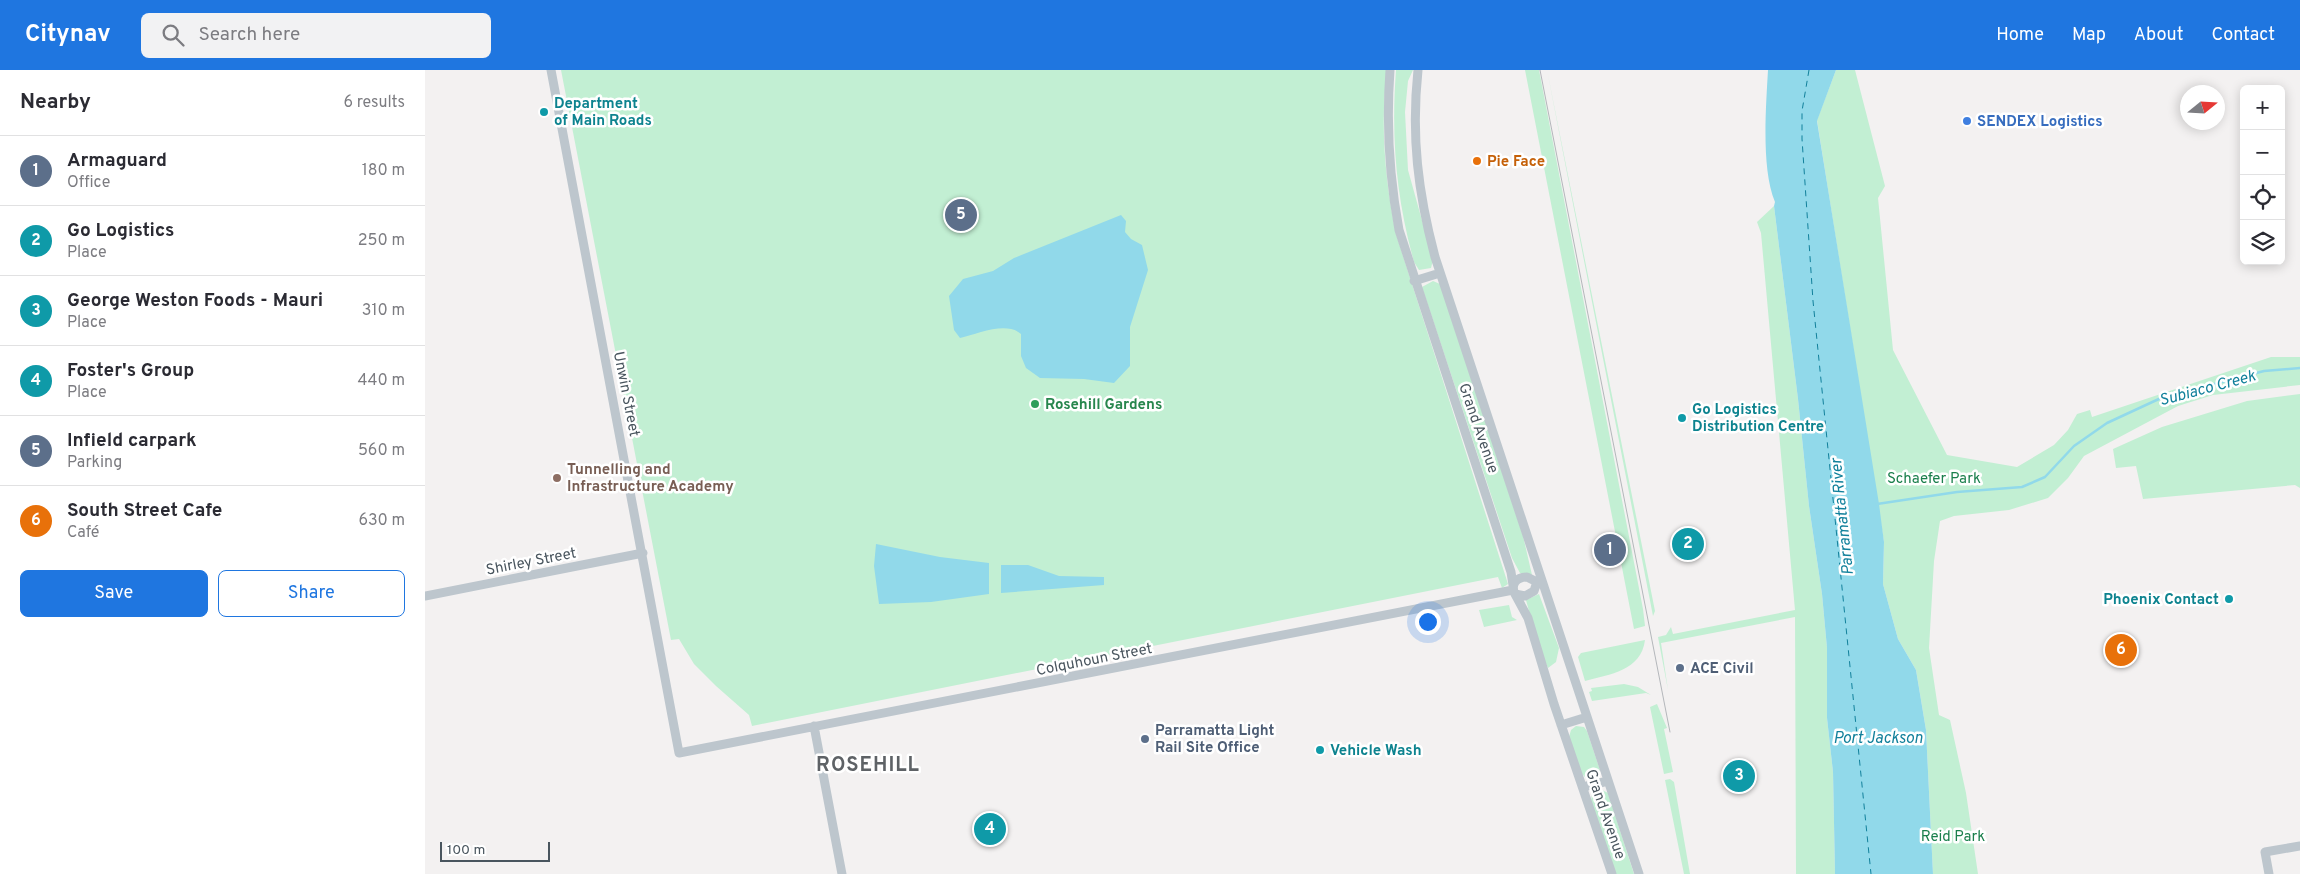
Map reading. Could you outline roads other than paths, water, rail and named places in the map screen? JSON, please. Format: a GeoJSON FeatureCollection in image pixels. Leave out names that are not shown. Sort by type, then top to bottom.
{"type":"FeatureCollection","features":[{"type":"Feature","properties":{"kind":"street","name":"Unwin Street"},"geometry":{"type":"LineString","coordinates":[[551,70],[679,753]]}},
{"type":"Feature","properties":{"kind":"street","name":"Grand Avenue"},"geometry":{"type":"LineString","coordinates":[[1390,70],[1387,108],[1392,191],[1399,230],[1414,281],[1483,484],[1511,572],[1514,590],[1528,618],[1561,725],[1612,874]]}},
{"type":"Feature","properties":{"kind":"street","name":"Grand Avenue"},"geometry":{"type":"LineString","coordinates":[[1418,70],[1415,150],[1425,220],[1440,273],[1639,874]]}},
{"type":"Feature","properties":{"kind":"street"},"geometry":{"type":"LineString","coordinates":[[1414,281],[1440,273]]}},
{"type":"Feature","properties":{"kind":"street","name":"Grand Avenue"},"geometry":{"type":"LineString","coordinates":[[1525,531],[1537,582],[1563,644]]}},
{"type":"Feature","properties":{"kind":"street","name":"Shirley Street"},"geometry":{"type":"LineString","coordinates":[[425,596],[643,554]]}},
{"type":"Feature","properties":{"kind":"street"},"geometry":{"type":"LineString","coordinates":[[1522,578],[1530,578],[1537,582],[1531,594],[1522,596],[1514,590],[1522,578]]}},
{"type":"Feature","properties":{"kind":"street","name":"Colquhoun Street"},"geometry":{"type":"LineString","coordinates":[[679,753],[1514,590]]}},
{"type":"Feature","properties":{"kind":"street"},"geometry":{"type":"LineString","coordinates":[[1561,725],[1587,717]]}},
{"type":"Feature","properties":{"kind":"street"},"geometry":{"type":"LineString","coordinates":[[814,726],[842,874]]}},
{"type":"Feature","properties":{"kind":"street"},"geometry":{"type":"LineString","coordinates":[[1583,787],[1608,781]]}},
{"type":"Feature","properties":{"kind":"street"},"geometry":{"type":"LineString","coordinates":[[2269,874],[2265,852],[2300,846]]}},
{"type":"Feature","properties":{"kind":"water","name":"Port Jackson"},"geometry":{"type":"Polygon","coordinates":[[[1768,70],[1836,70],[1817,121],[1879,504],[1884,542],[1883,584],[1898,639],[1916,670],[1926,730],[1933,874],[1835,874],[1833,772],[1827,718],[1827,648],[1775,202],[1766,155],[1768,70]]]}},
{"type":"Feature","properties":{"kind":"water"},"geometry":{"type":"Polygon","coordinates":[[[1121,215],[1126,221],[1125,232],[1131,239],[1142,245],[1148,270],[1130,327],[1130,366],[1114,383],[1084,379],[1040,378],[1026,368],[1021,356],[1021,334],[1015,330],[1000,328],[960,338],[954,330],[949,296],[963,279],[993,271],[1014,258],[1121,215]]]}},
{"type":"Feature","properties":{"kind":"water"},"geometry":{"type":"Polygon","coordinates":[[[876,544],[940,557],[989,563],[989,594],[931,602],[879,604],[874,566],[876,544]]]}},
{"type":"Feature","properties":{"kind":"water"},"geometry":{"type":"Polygon","coordinates":[[[1001,565],[1028,565],[1059,576],[1104,577],[1104,585],[1001,593],[1001,565]]]}},
{"type":"Feature","properties":{"kind":"waterway","name":"Subiaco Creek"},"geometry":{"type":"LineString","coordinates":[[1877,504],[1957,492],[2022,487],[2045,477],[2074,446],[2107,423],[2161,398],[2264,371],[2300,368]]}},
{"type":"Feature","properties":{"kind":"tram line"},"geometry":{"type":"LineString","coordinates":[[1540,70],[1670,732]]}},
{"type":"Feature","properties":{"kind":"place","name":"Department of Main Roads"},"geometry":{"type":"Point","coordinates":[544,112]}},
{"type":"Feature","properties":{"kind":"place","name":"SENDEX Logistics"},"geometry":{"type":"Point","coordinates":[1967,121]}},
{"type":"Feature","properties":{"kind":"place","name":"Pie Face"},"geometry":{"type":"Point","coordinates":[1477,161]}},
{"type":"Feature","properties":{"kind":"place","name":"Infield carpark"},"geometry":{"type":"Point","coordinates":[961,215]}},
{"type":"Feature","properties":{"kind":"place","name":"Rosehill Gardens"},"geometry":{"type":"Point","coordinates":[1035,404]}},
{"type":"Feature","properties":{"kind":"place","name":"Go Logistics Distribution Centre"},"geometry":{"type":"Point","coordinates":[1682,418]}},
{"type":"Feature","properties":{"kind":"place","name":"Tunnelling and Infrastructure Academy"},"geometry":{"type":"Point","coordinates":[557,478]}},
{"type":"Feature","properties":{"kind":"place","name":"Go Logistics"},"geometry":{"type":"Point","coordinates":[1688,544]}},
{"type":"Feature","properties":{"kind":"place","name":"Armaguard"},"geometry":{"type":"Point","coordinates":[1610,550]}},
{"type":"Feature","properties":{"kind":"place","name":"Phoenix Contact"},"geometry":{"type":"Point","coordinates":[2229,599]}},
{"type":"Feature","properties":{"kind":"place","name":"South Street Cafe"},"geometry":{"type":"Point","coordinates":[2121,650]}},
{"type":"Feature","properties":{"kind":"place","name":"ACE Civil"},"geometry":{"type":"Point","coordinates":[1680,668]}},
{"type":"Feature","properties":{"kind":"place","name":"Parramatta Light Rail Site Office"},"geometry":{"type":"Point","coordinates":[1145,739]}},
{"type":"Feature","properties":{"kind":"place","name":"Vehicle Wash"},"geometry":{"type":"Point","coordinates":[1320,750]}},
{"type":"Feature","properties":{"kind":"place","name":"George Weston Foods - Mauri"},"geometry":{"type":"Point","coordinates":[1739,776]}},
{"type":"Feature","properties":{"kind":"place","name":"Foster's Group"},"geometry":{"type":"Point","coordinates":[990,829]}},
{"type":"Feature","properties":{"kind":"district","name":"ROSEHILL"},"geometry":{"type":"Point","coordinates":[868,764]}},
{"type":"Feature","properties":{"kind":"park label","name":"Schaefer Park"},"geometry":{"type":"Point","coordinates":[1934,478]}},
{"type":"Feature","properties":{"kind":"park label","name":"Reid Park"},"geometry":{"type":"Point","coordinates":[1953,836]}},
{"type":"Feature","properties":{"kind":"water label","name":"Parramatta River"},"geometry":{"type":"Point","coordinates":[1841,517]}}]}
